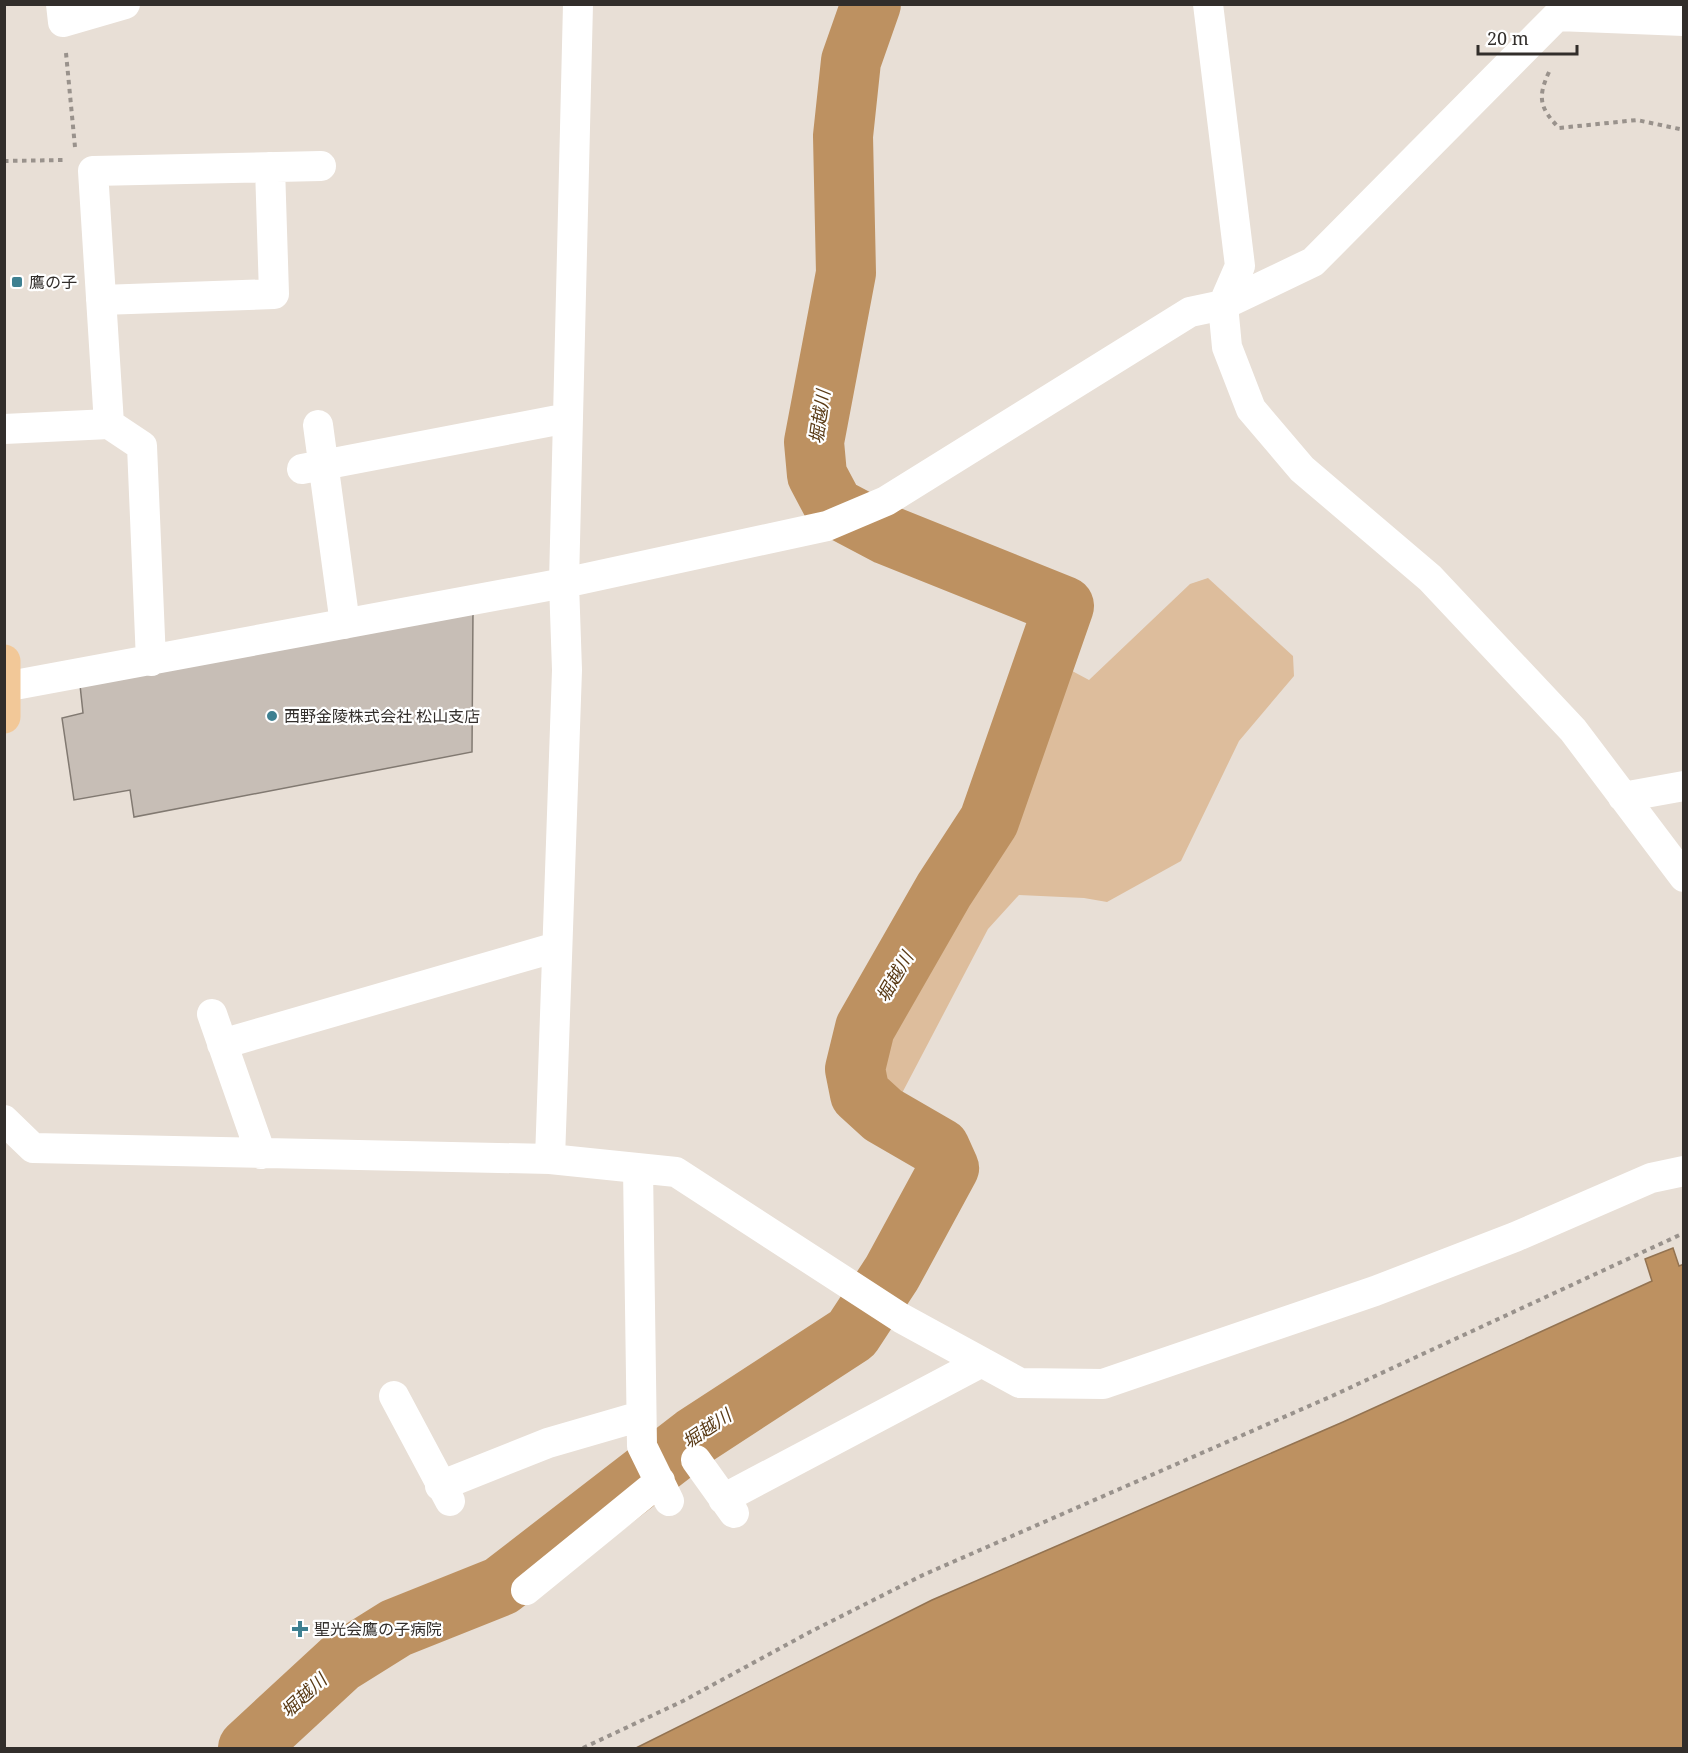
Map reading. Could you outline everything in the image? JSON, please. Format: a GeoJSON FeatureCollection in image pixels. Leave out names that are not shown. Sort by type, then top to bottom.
{"type":"FeatureCollection","features":[{"type":"Feature","properties":{"kind":"main road"},"geometry":{"type":"LineString","coordinates":[[4,661],[4,717]]}},
{"type":"Feature","properties":{"kind":"street"},"geometry":{"type":"LineString","coordinates":[[62,13],[125,4]]}},
{"type":"Feature","properties":{"kind":"street"},"geometry":{"type":"LineString","coordinates":[[550,1160],[567,670],[564,583],[578,4]]}},
{"type":"Feature","properties":{"kind":"street"},"geometry":{"type":"LineString","coordinates":[[1208,4],[1240,266],[1223,305],[1227,347],[1251,409],[1302,470],[1430,578],[1573,730],[1683,877]]}},
{"type":"Feature","properties":{"kind":"street"},"geometry":{"type":"LineString","coordinates":[[5,687],[564,583],[827,526],[886,501],[1190,312],[1223,305],[1312,262],[1556,10],[1683,21]]}},
{"type":"Feature","properties":{"kind":"street"},"geometry":{"type":"LineString","coordinates":[[109,424],[101,300],[85,165],[321,166]]}},
{"type":"Feature","properties":{"kind":"street"},"geometry":{"type":"LineString","coordinates":[[101,300],[273,294],[270,167]]}},
{"type":"Feature","properties":{"kind":"street"},"geometry":{"type":"LineString","coordinates":[[313,467],[568,418]]}},
{"type":"Feature","properties":{"kind":"street"},"geometry":{"type":"LineString","coordinates":[[4,429],[109,424],[142,446],[151,661]]}},
{"type":"Feature","properties":{"kind":"street"},"geometry":{"type":"LineString","coordinates":[[318,425],[313,467],[345,624]]}},
{"type":"Feature","properties":{"kind":"street"},"geometry":{"type":"LineString","coordinates":[[1623,797],[1683,786]]}},
{"type":"Feature","properties":{"kind":"street"},"geometry":{"type":"LineString","coordinates":[[222,1044],[557,947]]}},
{"type":"Feature","properties":{"kind":"street"},"geometry":{"type":"LineString","coordinates":[[212,1014],[261,1154]]}},
{"type":"Feature","properties":{"kind":"street"},"geometry":{"type":"LineString","coordinates":[[4,1120],[33,1148],[550,1160],[676,1172],[902,1318],[1020,1383],[1103,1384],[1375,1291],[1515,1237],[1651,1178],[1683,1171]]}},
{"type":"Feature","properties":{"kind":"street"},"geometry":{"type":"LineString","coordinates":[[526,1590],[664,1491],[642,1446],[638,1168]]}},
{"type":"Feature","properties":{"kind":"street"},"geometry":{"type":"LineString","coordinates":[[696,1460],[729,1506],[982,1362]]}},
{"type":"Feature","properties":{"kind":"street"},"geometry":{"type":"LineString","coordinates":[[394,1396],[446,1495],[548,1443],[641,1416]]}},
{"type":"Feature","properties":{"kind":"path"},"geometry":{"type":"LineString","coordinates":[[1556,10],[1556,56],[1540,97],[1545,113],[1559,128],[1637,120],[1683,130]]}},
{"type":"Feature","properties":{"kind":"path"},"geometry":{"type":"LineString","coordinates":[[4,161],[85,165],[62,13]]}},
{"type":"Feature","properties":{"kind":"path"},"geometry":{"type":"LineString","coordinates":[[583,1749],[683,1701],[810,1632],[923,1575],[1332,1396],[1683,1233]]}},
{"type":"Feature","properties":{"kind":"shaded area"},"geometry":{"type":"Polygon","coordinates":[[[1208,578],[1293,656],[1294,676],[1239,741],[1181,861],[1107,902],[1084,898],[1019,895],[988,929],[900,1097],[883,1096],[868,1068],[875,1033],[997,824],[1061,665],[1089,680],[1190,584],[1208,578]]]}},
{"type":"Feature","properties":{"kind":"shaded area"},"geometry":{"type":"Polygon","coordinates":[[[1673,1248],[1679,1266],[1684,1264],[1683,1748],[636,1748],[932,1600],[1343,1422],[1652,1281],[1645,1259],[1673,1248]]]}},
{"type":"Feature","properties":{"kind":"building","name":"西野金陵株式会社 松山支店"},"geometry":{"type":"Polygon","coordinates":[[[473,610],[472,752],[134,817],[130,790],[74,800],[62,718],[83,713],[80,685],[473,610]]]}},
{"type":"Feature","properties":{"kind":"waterway","name":"堀越川"},"geometry":{"type":"LineString","coordinates":[[248,1748],[340,1663],[396,1628],[501,1586],[694,1437],[852,1334],[892,1273],[949,1168],[940,1148],[883,1115],[860,1094],[855,1069],[865,1028],[944,890],[989,821],[1064,606],[887,535],[834,507],[817,475],[814,442],[846,273],[843,136],[851,61],[871,4]]}},
{"type":"Feature","properties":{"kind":"place","name":"鷹の子"},"geometry":{"type":"Point","coordinates":[17,282]}},
{"type":"Feature","properties":{"kind":"place","name":"西野金陵株式会社 松山支店"},"geometry":{"type":"Point","coordinates":[272,716]}},
{"type":"Feature","properties":{"kind":"place","name":"聖光会鷹の子病院"},"geometry":{"type":"Point","coordinates":[300,1629]}}]}
